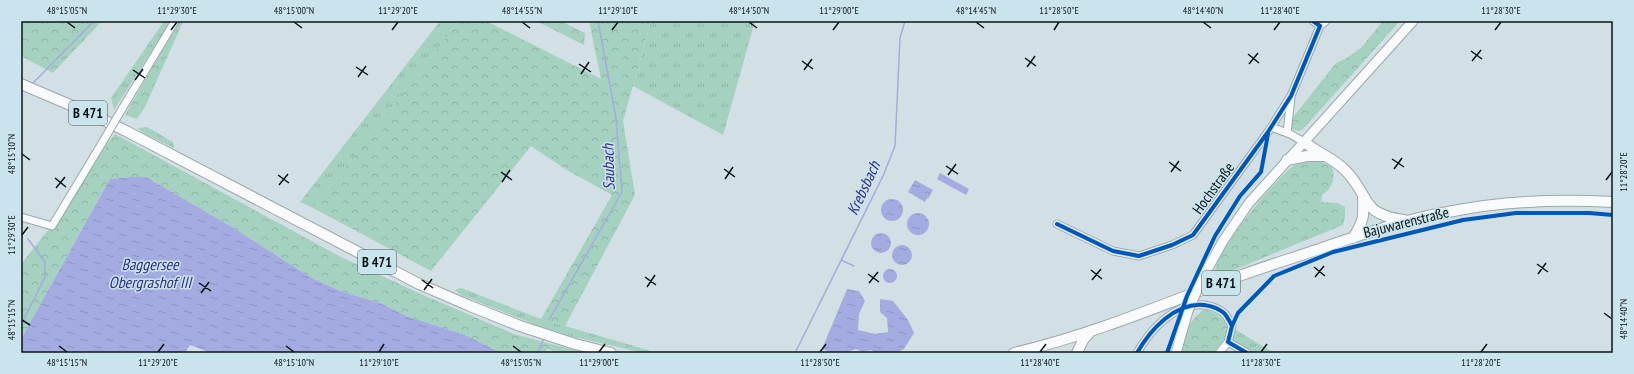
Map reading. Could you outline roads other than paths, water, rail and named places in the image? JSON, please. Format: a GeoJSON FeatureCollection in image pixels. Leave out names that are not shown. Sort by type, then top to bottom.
{"type":"FeatureCollection","features":[{"type":"Feature","properties":{"kind":"highway","name":"B 471"},"geometry":{"type":"LineString","coordinates":[[21,84],[89,113],[126,131],[346,247],[426,287],[520,326],[575,344],[611,353]]}},
{"type":"Feature","properties":{"kind":"highway"},"geometry":{"type":"LineString","coordinates":[[1304,142],[1345,170],[1355,182],[1371,208],[1379,214],[1388,218],[1410,220]]}},
{"type":"Feature","properties":{"kind":"highway"},"geometry":{"type":"LineString","coordinates":[[1287,160],[1307,156],[1325,156]]}},
{"type":"Feature","properties":{"kind":"highway"},"geometry":{"type":"LineString","coordinates":[[1353,238],[1364,217],[1363,197]]}},
{"type":"Feature","properties":{"kind":"highway","name":"B 471"},"geometry":{"type":"LineString","coordinates":[[1014,353],[1090,332],[1241,276],[1410,220],[1449,211],[1521,202],[1613,202]]}},
{"type":"Feature","properties":{"kind":"highway"},"geometry":{"type":"LineString","coordinates":[[1077,353],[1083,340],[1090,332]]}},
{"type":"Feature","properties":{"kind":"highway"},"geometry":{"type":"LineString","coordinates":[[1030,349],[1041,353]]}},
{"type":"Feature","properties":{"kind":"main road"},"geometry":{"type":"LineString","coordinates":[[1176,353],[1188,311],[1202,279],[1223,241],[1249,203],[1413,21]]}},
{"type":"Feature","properties":{"kind":"street"},"geometry":{"type":"LineString","coordinates":[[21,218],[52,226],[175,21]]}},
{"type":"Feature","properties":{"kind":"street"},"geometry":{"type":"LineString","coordinates":[[1312,21],[1323,23]]}},
{"type":"Feature","properties":{"kind":"street","name":"Hochstraße"},"geometry":{"type":"LineString","coordinates":[[1057,224],[1113,251],[1139,256],[1172,245],[1193,234],[1271,127],[1291,96],[1297,86],[1323,23]]}},
{"type":"Feature","properties":{"kind":"street"},"geometry":{"type":"LineString","coordinates":[[1287,133],[1291,96]]}},
{"type":"Feature","properties":{"kind":"street"},"geometry":{"type":"LineString","coordinates":[[1271,127],[1304,142]]}},
{"type":"Feature","properties":{"kind":"street"},"geometry":{"type":"LineString","coordinates":[[1137,353],[1144,341],[1159,324],[1175,312],[1196,304],[1213,306],[1224,313],[1232,326],[1228,342],[1220,353]]}},
{"type":"Feature","properties":{"kind":"street"},"geometry":{"type":"LineString","coordinates":[[1228,342],[1247,353]]}},
{"type":"Feature","properties":{"kind":"water"},"geometry":{"type":"Polygon","coordinates":[[[940,173],[969,189],[966,195],[937,179],[940,173]]]}},
{"type":"Feature","properties":{"kind":"water","name":"Baggersee Obergrashof III"},"geometry":{"type":"Polygon","coordinates":[[[146,177],[232,227],[310,277],[340,291],[380,303],[406,316],[465,335],[497,351],[497,353],[211,353],[190,345],[185,353],[21,353],[21,339],[110,179],[146,177]]]}},
{"type":"Feature","properties":{"kind":"water"},"geometry":{"type":"Polygon","coordinates":[[[915,180],[933,190],[925,202],[908,192],[915,180]]]}},
{"type":"Feature","properties":{"kind":"water"},"geometry":{"type":"Polygon","coordinates":[[[892,199],[900,202],[903,210],[900,218],[892,221],[884,218],[881,210],[884,202],[892,199]]]}},
{"type":"Feature","properties":{"kind":"water"},"geometry":{"type":"Polygon","coordinates":[[[918,213],[926,216],[929,224],[926,232],[918,235],[910,232],[907,224],[910,216],[918,213]]]}},
{"type":"Feature","properties":{"kind":"water"},"geometry":{"type":"Polygon","coordinates":[[[881,233],[888,236],[891,243],[888,250],[881,253],[874,250],[871,243],[874,236],[881,233]]]}},
{"type":"Feature","properties":{"kind":"water"},"geometry":{"type":"Polygon","coordinates":[[[902,245],[909,248],[912,255],[909,262],[902,265],[895,262],[892,255],[895,248],[902,245]]]}},
{"type":"Feature","properties":{"kind":"water"},"geometry":{"type":"Polygon","coordinates":[[[887,269],[893,269],[897,273],[897,279],[893,283],[887,283],[883,279],[883,273],[887,269]]]}},
{"type":"Feature","properties":{"kind":"water"},"geometry":{"type":"Polygon","coordinates":[[[847,289],[859,291],[865,301],[859,314],[858,330],[875,334],[888,332],[887,318],[880,312],[880,299],[893,301],[908,320],[914,333],[904,349],[896,353],[876,353],[871,350],[862,352],[856,349],[845,353],[833,353],[822,349],[847,289]]]}},
{"type":"Feature","properties":{"kind":"waterway"},"geometry":{"type":"LineString","coordinates":[[33,83],[94,21]]}},
{"type":"Feature","properties":{"kind":"waterway","name":"Saubach"},"geometry":{"type":"LineString","coordinates":[[549,320],[622,192],[616,118],[598,21]]}},
{"type":"Feature","properties":{"kind":"waterway","name":"Krebsbach"},"geometry":{"type":"LineString","coordinates":[[795,353],[883,176],[895,146],[900,38],[905,21]]}},
{"type":"Feature","properties":{"kind":"waterway"},"geometry":{"type":"LineString","coordinates":[[21,325],[45,277],[45,262],[28,239]]}},
{"type":"Feature","properties":{"kind":"waterway"},"geometry":{"type":"LineString","coordinates":[[841,260],[854,266]]}},
{"type":"Feature","properties":{"kind":"waterway","name":"Saubach"},"geometry":{"type":"LineString","coordinates":[[538,353],[543,340]]}}]}
